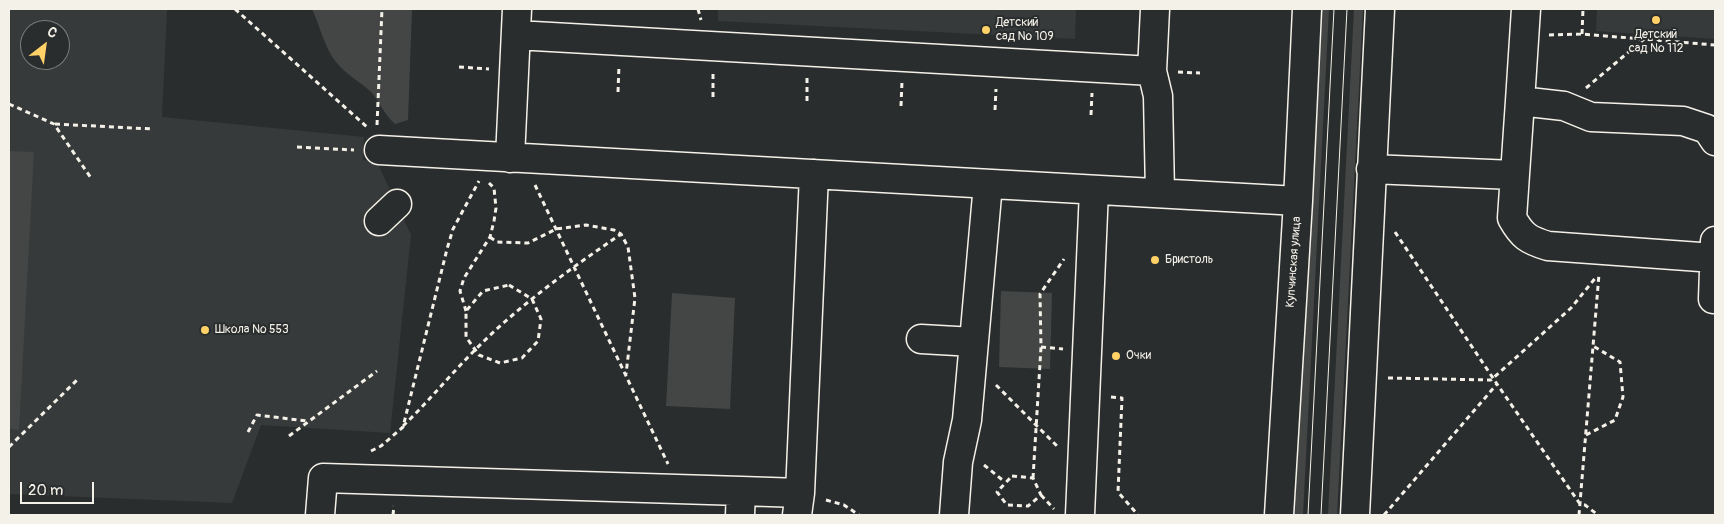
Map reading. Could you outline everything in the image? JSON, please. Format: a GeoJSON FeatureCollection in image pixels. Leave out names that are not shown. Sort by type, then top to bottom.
{"type":"FeatureCollection","features":[{"type":"Feature","properties":{"kind":"street"},"geometry":{"type":"LineString","coordinates":[[503,162],[517,9]]}},
{"type":"Feature","properties":{"kind":"street"},"geometry":{"type":"LineString","coordinates":[[1155,9],[1152,71],[1158,96],[1160,193]]}},
{"type":"Feature","properties":{"kind":"street","name":"Купчинская улица"},"geometry":{"type":"LineString","coordinates":[[1279,515],[1298,201],[1307,9]]}},
{"type":"Feature","properties":{"kind":"street"},"geometry":{"type":"LineString","coordinates":[[1355,515],[1380,9]]}},
{"type":"Feature","properties":{"kind":"street"},"geometry":{"type":"LineString","coordinates":[[1526,22],[1512,218],[1519,232],[1530,241],[1548,246],[1715,250],[1713,299]]}},
{"type":"Feature","properties":{"kind":"street"},"geometry":{"type":"LineString","coordinates":[[516,36],[1152,71]]}},
{"type":"Feature","properties":{"kind":"street"},"geometry":{"type":"LineString","coordinates":[[1520,101],[1564,106],[1591,116],[1683,120],[1707,129],[1715,140]]}},
{"type":"Feature","properties":{"kind":"street"},"geometry":{"type":"LineString","coordinates":[[378,143],[503,162],[814,174],[1298,201]]}},
{"type":"Feature","properties":{"kind":"street"},"geometry":{"type":"LineString","coordinates":[[1371,169],[1514,175]]}},
{"type":"Feature","properties":{"kind":"street"},"geometry":{"type":"LineString","coordinates":[[320,515],[323,478],[585,487],[682,488],[740,503],[806,502],[814,174]]}},
{"type":"Feature","properties":{"kind":"street"},"geometry":{"type":"LineString","coordinates":[[954,515],[958,462],[967,420],[988,184]]}},
{"type":"Feature","properties":{"kind":"street"},"geometry":{"type":"LineString","coordinates":[[1080,515],[1094,190]]}},
{"type":"Feature","properties":{"kind":"street"},"geometry":{"type":"LineString","coordinates":[[921,339],[974,342]]}},
{"type":"Feature","properties":{"kind":"path"},"geometry":{"type":"LineString","coordinates":[[236,9],[378,143]]}},
{"type":"Feature","properties":{"kind":"path"},"geometry":{"type":"LineString","coordinates":[[378,143],[382,9]]}},
{"type":"Feature","properties":{"kind":"path"},"geometry":{"type":"LineString","coordinates":[[1582,34],[1583,9]]}},
{"type":"Feature","properties":{"kind":"path"},"geometry":{"type":"LineString","coordinates":[[1526,22],[1582,34],[1715,45]]}},
{"type":"Feature","properties":{"kind":"path"},"geometry":{"type":"LineString","coordinates":[[1564,106],[1645,39]]}},
{"type":"Feature","properties":{"kind":"path"},"geometry":{"type":"LineString","coordinates":[[9,104],[54,124],[153,129]]}},
{"type":"Feature","properties":{"kind":"path"},"geometry":{"type":"LineString","coordinates":[[54,124],[92,178]]}},
{"type":"Feature","properties":{"kind":"path"},"geometry":{"type":"LineString","coordinates":[[297,146],[364,151],[378,143]]}},
{"type":"Feature","properties":{"kind":"path"},"geometry":{"type":"LineString","coordinates":[[503,162],[556,229],[661,450],[682,488]]}},
{"type":"Feature","properties":{"kind":"path"},"geometry":{"type":"LineString","coordinates":[[466,311],[483,290],[509,285],[532,299],[541,319],[538,341],[522,358],[500,363],[480,355],[466,338],[466,311],[460,291],[464,278],[490,238],[495,214],[494,188],[503,162]]}},
{"type":"Feature","properties":{"kind":"path"},"geometry":{"type":"LineString","coordinates":[[403,427],[447,249],[454,230],[469,197],[503,162]]}},
{"type":"Feature","properties":{"kind":"path"},"geometry":{"type":"LineString","coordinates":[[490,238],[497,242],[528,243],[556,229],[586,225],[614,230],[621,234],[628,247],[635,298],[626,375]]}},
{"type":"Feature","properties":{"kind":"path"},"geometry":{"type":"LineString","coordinates":[[1394,230],[1580,504],[1585,505],[1598,515]]}},
{"type":"Feature","properties":{"kind":"path"},"geometry":{"type":"LineString","coordinates":[[371,451],[403,427],[475,350],[532,299],[621,234]]}},
{"type":"Feature","properties":{"kind":"path"},"geometry":{"type":"LineString","coordinates":[[1579,515],[1599,265]]}},
{"type":"Feature","properties":{"kind":"path"},"geometry":{"type":"LineString","coordinates":[[1387,378],[1491,380],[1571,308],[1599,274]]}},
{"type":"Feature","properties":{"kind":"path"},"geometry":{"type":"LineString","coordinates":[[1040,294],[1041,348],[1033,478],[1041,495],[1060,515]]}},
{"type":"Feature","properties":{"kind":"path"},"geometry":{"type":"LineString","coordinates":[[1586,435],[1615,420],[1623,397],[1620,362],[1593,346]]}},
{"type":"Feature","properties":{"kind":"path"},"geometry":{"type":"LineString","coordinates":[[288,436],[377,371]]}},
{"type":"Feature","properties":{"kind":"path"},"geometry":{"type":"LineString","coordinates":[[9,447],[79,378]]}},
{"type":"Feature","properties":{"kind":"path"},"geometry":{"type":"LineString","coordinates":[[995,384],[1057,447]]}},
{"type":"Feature","properties":{"kind":"path"},"geometry":{"type":"LineString","coordinates":[[1384,515],[1497,384]]}},
{"type":"Feature","properties":{"kind":"path"},"geometry":{"type":"LineString","coordinates":[[1085,396],[1122,398],[1118,492],[1138,515]]}},
{"type":"Feature","properties":{"kind":"path"},"geometry":{"type":"LineString","coordinates":[[248,432],[257,415],[308,422]]}},
{"type":"Feature","properties":{"kind":"path"},"geometry":{"type":"LineString","coordinates":[[980,461],[1005,482]]}},
{"type":"Feature","properties":{"kind":"path"},"geometry":{"type":"LineString","coordinates":[[1033,478],[1012,476],[997,492],[1007,505],[1028,506],[1041,495]]}},
{"type":"Feature","properties":{"kind":"path"},"geometry":{"type":"LineString","coordinates":[[806,502],[844,506],[859,515]]}},
{"type":"Feature","properties":{"kind":"shaded area","name":"Школа № 553"},"geometry":{"type":"Polygon","coordinates":[[[9,9],[167,9],[162,117],[364,137],[363,160],[377,162],[411,235],[390,433],[261,425],[232,503],[9,494],[9,9]]]}},
{"type":"Feature","properties":{"kind":"shaded area"},"geometry":{"type":"Polygon","coordinates":[[[312,9],[412,9],[408,120],[395,124],[372,93],[340,67],[328,50],[312,9]]]}},
{"type":"Feature","properties":{"kind":"shaded area","name":"Детский сад № 109"},"geometry":{"type":"Polygon","coordinates":[[[718,9],[1076,9],[1075,39],[718,21],[718,9]]]}},
{"type":"Feature","properties":{"kind":"shaded area"},"geometry":{"type":"Polygon","coordinates":[[[1319,9],[1329,9],[1303,515],[1293,515],[1319,9]]]}},
{"type":"Feature","properties":{"kind":"shaded area"},"geometry":{"type":"Polygon","coordinates":[[[1354,9],[1363,9],[1337,515],[1328,515],[1354,9]]]}},
{"type":"Feature","properties":{"kind":"shaded area","name":"Детский сад № 112"},"geometry":{"type":"Polygon","coordinates":[[[1597,9],[1715,9],[1715,39],[1596,31],[1597,9]]]}},
{"type":"Feature","properties":{"kind":"shaded area"},"geometry":{"type":"Polygon","coordinates":[[[9,151],[34,152],[19,430],[9,429],[9,151]]]}},
{"type":"Feature","properties":{"kind":"shaded area"},"geometry":{"type":"Polygon","coordinates":[[[1001,291],[1052,293],[1050,369],[999,367],[1001,291]]]}},
{"type":"Feature","properties":{"kind":"shaded area"},"geometry":{"type":"Polygon","coordinates":[[[672,293],[735,298],[730,409],[666,406],[672,293]]]}},
{"type":"Feature","properties":{"kind":"tram line"},"geometry":{"type":"LineString","coordinates":[[1308,515],[1334,9]]}},
{"type":"Feature","properties":{"kind":"tram line"},"geometry":{"type":"LineString","coordinates":[[1321,515],[1347,9]]}},
{"type":"Feature","properties":{"kind":"place","name":"Детский сад № 112"},"geometry":{"type":"Point","coordinates":[1656,20]}},
{"type":"Feature","properties":{"kind":"place","name":"Детский сад № 109"},"geometry":{"type":"Point","coordinates":[986,30]}},
{"type":"Feature","properties":{"kind":"place","name":"Бристоль"},"geometry":{"type":"Point","coordinates":[1155,260]}},
{"type":"Feature","properties":{"kind":"place","name":"Школа № 553"},"geometry":{"type":"Point","coordinates":[205,330]}},
{"type":"Feature","properties":{"kind":"place","name":"Очки"},"geometry":{"type":"Point","coordinates":[1116,356]}}]}
